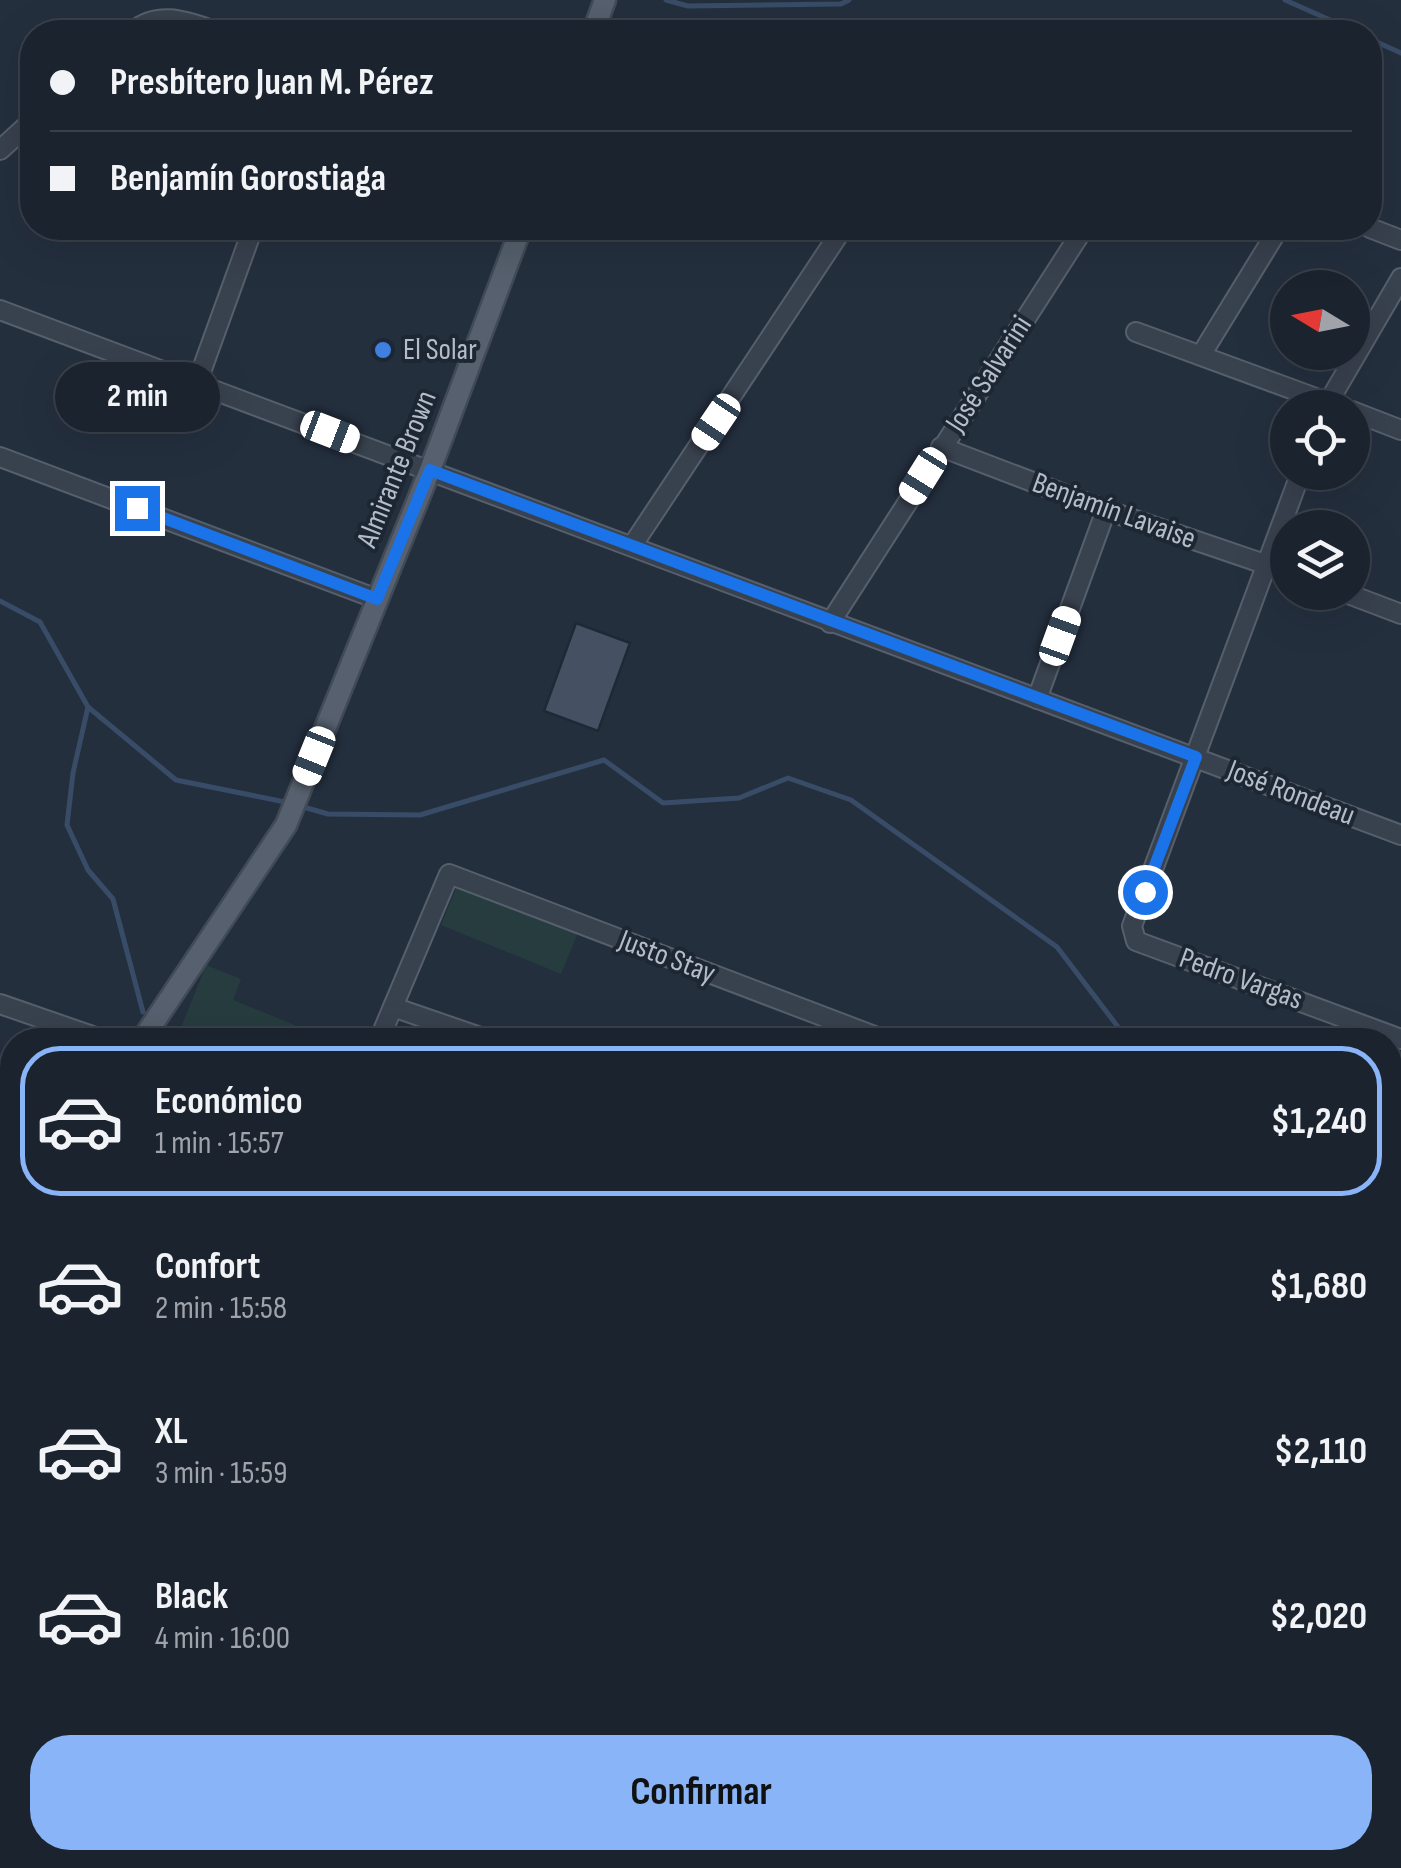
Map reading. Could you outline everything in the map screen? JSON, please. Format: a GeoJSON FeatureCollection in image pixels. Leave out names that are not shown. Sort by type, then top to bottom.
{"type":"FeatureCollection","features":[{"type":"Feature","properties":{"kind":"main road","name":"Almirante Brown"},"geometry":{"type":"LineString","coordinates":[[150,1028],[286,825],[430,470],[516,240]]}},
{"type":"Feature","properties":{"kind":"street"},"geometry":{"type":"LineString","coordinates":[[160,20],[173,16],[184,20]]}},
{"type":"Feature","properties":{"kind":"street"},"geometry":{"type":"LineString","coordinates":[[0,150],[20,132]]}},
{"type":"Feature","properties":{"kind":"street"},"geometry":{"type":"LineString","coordinates":[[197,383],[249,240]]}},
{"type":"Feature","properties":{"kind":"street"},"geometry":{"type":"LineString","coordinates":[[632,546],[838,240]]}},
{"type":"Feature","properties":{"kind":"street","name":"José Salvarini"},"geometry":{"type":"LineString","coordinates":[[830,622],[1076,240]]}},
{"type":"Feature","properties":{"kind":"street"},"geometry":{"type":"LineString","coordinates":[[1202,354],[1273,240]]}},
{"type":"Feature","properties":{"kind":"street"},"geometry":{"type":"LineString","coordinates":[[1341,390],[1401,278]]}},
{"type":"Feature","properties":{"kind":"street","name":"José Rondeau"},"geometry":{"type":"LineString","coordinates":[[0,310],[1401,835]]}},
{"type":"Feature","properties":{"kind":"street"},"geometry":{"type":"LineString","coordinates":[[1136,332],[1292,390]]}},
{"type":"Feature","properties":{"kind":"street"},"geometry":{"type":"LineString","coordinates":[[1370,418],[1401,430]]}},
{"type":"Feature","properties":{"kind":"street","name":"Benjamín Lavaise"},"geometry":{"type":"LineString","coordinates":[[941,447],[1106,510],[1270,566]]}},
{"type":"Feature","properties":{"kind":"street"},"geometry":{"type":"LineString","coordinates":[[0,457],[377,599]]}},
{"type":"Feature","properties":{"kind":"street"},"geometry":{"type":"LineString","coordinates":[[1196,757],[1294,490]]}},
{"type":"Feature","properties":{"kind":"street"},"geometry":{"type":"LineString","coordinates":[[1037,699],[1106,510]]}},
{"type":"Feature","properties":{"kind":"street"},"geometry":{"type":"LineString","coordinates":[[1370,602],[1401,614]]}},
{"type":"Feature","properties":{"kind":"street","name":"Pedro Vargas"},"geometry":{"type":"LineString","coordinates":[[1196,757],[1132,926],[1136,941],[1371,1028]]}},
{"type":"Feature","properties":{"kind":"street","name":"Justo Stay"},"geometry":{"type":"LineString","coordinates":[[393,1008],[450,874],[854,1028]]}},
{"type":"Feature","properties":{"kind":"street"},"geometry":{"type":"LineString","coordinates":[[0,1004],[69,1028]]}},
{"type":"Feature","properties":{"kind":"street"},"geometry":{"type":"LineString","coordinates":[[384,1028],[393,1008],[453,1028]]}},
{"type":"Feature","properties":{"kind":"green space"},"geometry":{"type":"Polygon","coordinates":[[[459,881],[579,930],[561,974],[441,925],[459,881]]]}},
{"type":"Feature","properties":{"kind":"green space"},"geometry":{"type":"Polygon","coordinates":[[[206,965],[241,979],[233,1000],[295,1025],[294,1028],[181,1028],[206,965]]]}},
{"type":"Feature","properties":{"kind":"building"},"geometry":{"type":"Polygon","coordinates":[[[576,623],[630,643],[598,731],[544,711],[576,623]]]}},
{"type":"Feature","properties":{"kind":"waterway"},"geometry":{"type":"LineString","coordinates":[[666,0],[688,6],[841,4],[849,0]]}},
{"type":"Feature","properties":{"kind":"waterway"},"geometry":{"type":"LineString","coordinates":[[1285,0],[1330,20]]}},
{"type":"Feature","properties":{"kind":"waterway"},"geometry":{"type":"LineString","coordinates":[[1382,44],[1401,53]]}},
{"type":"Feature","properties":{"kind":"waterway"},"geometry":{"type":"LineString","coordinates":[[0,601],[40,622],[88,707],[176,780],[290,803]]}},
{"type":"Feature","properties":{"kind":"waterway"},"geometry":{"type":"LineString","coordinates":[[88,707],[73,773],[67,825],[88,870],[113,899],[143,1012]]}},
{"type":"Feature","properties":{"kind":"waterway"},"geometry":{"type":"LineString","coordinates":[[300,806],[328,814],[420,815],[604,760],[663,803],[739,798],[788,778],[851,800],[1057,947],[1119,1028]]}},
{"type":"Feature","properties":{"kind":"place","name":"El Solar"},"geometry":{"type":"Point","coordinates":[383,350]}},
{"type":"Feature","properties":{"kind":"route"},"geometry":{"type":"LineString","coordinates":[[137,508],[377,599],[430,470],[1196,757],[1145,892]]}}]}
